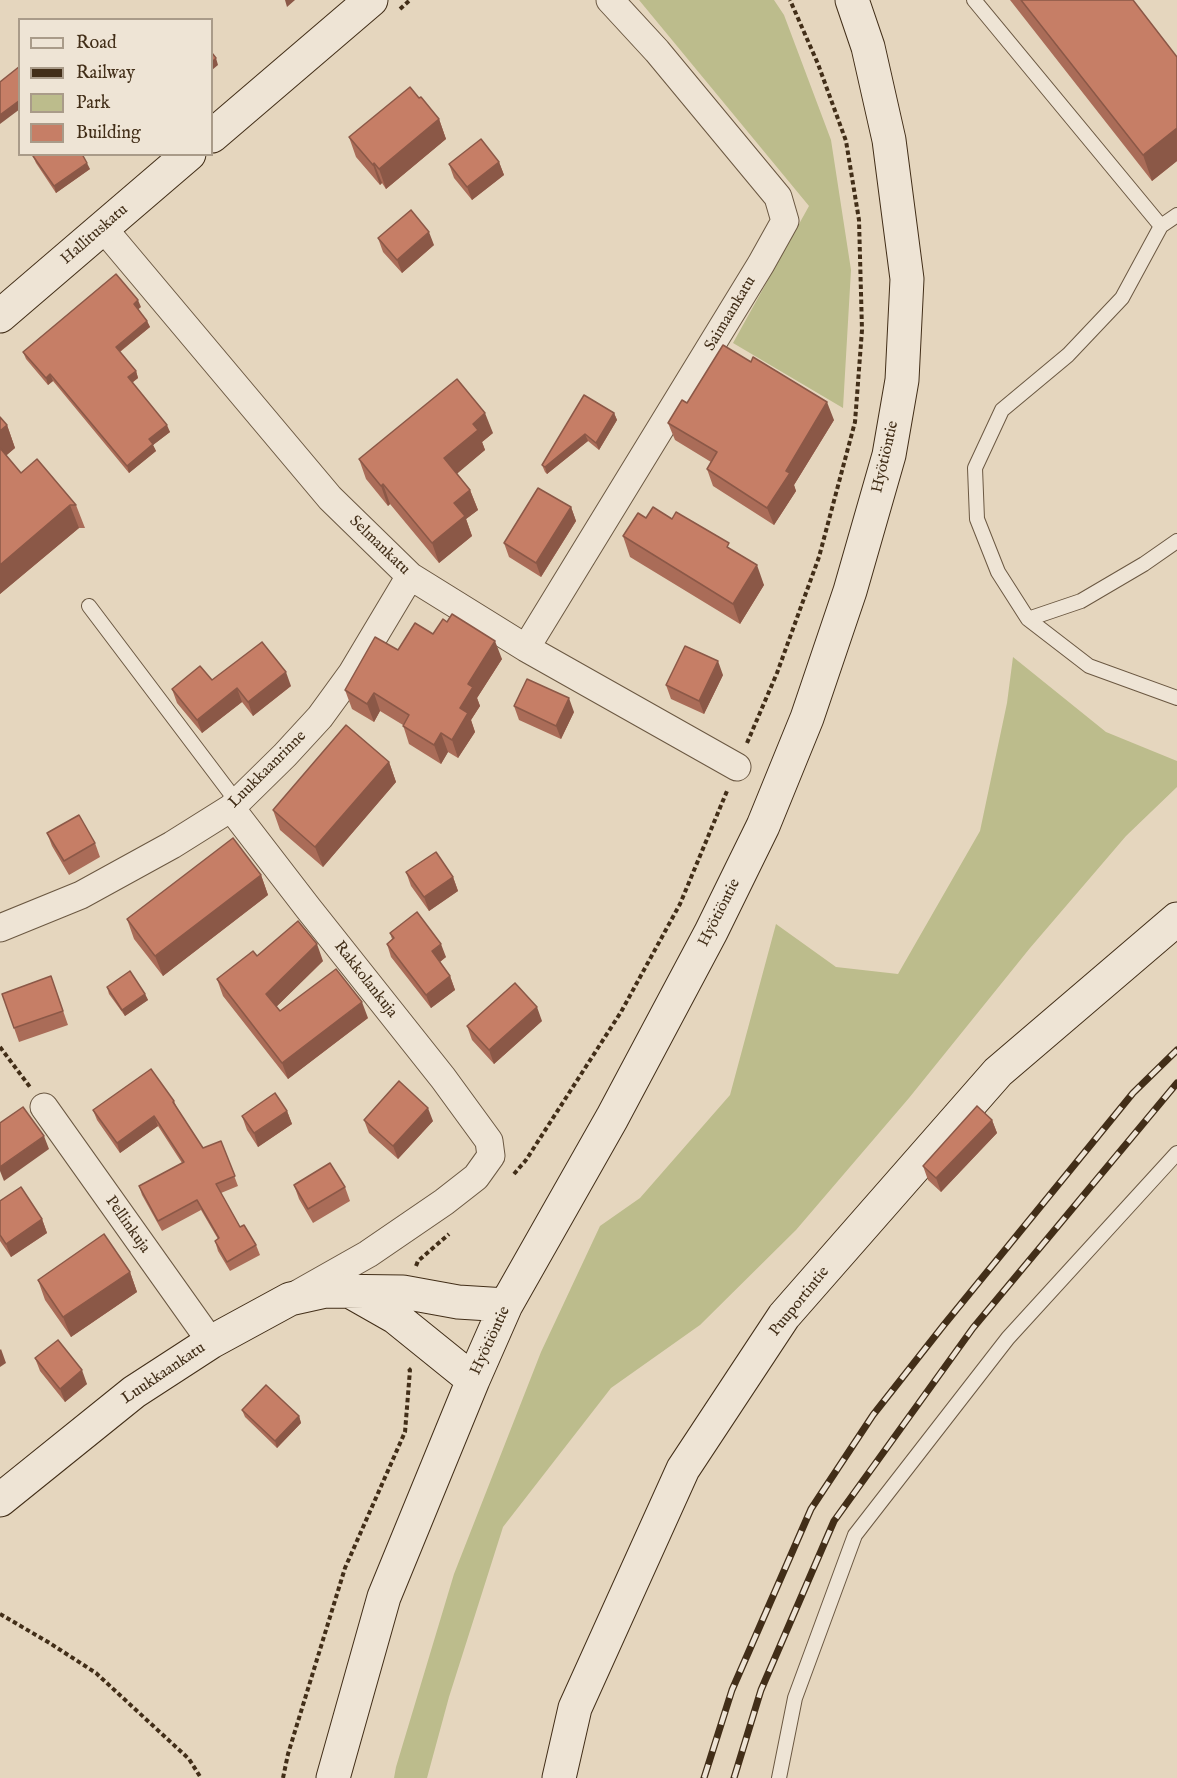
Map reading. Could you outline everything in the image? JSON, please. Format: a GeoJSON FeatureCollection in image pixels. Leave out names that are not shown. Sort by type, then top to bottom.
{"type":"FeatureCollection","features":[{"type":"Feature","properties":{"kind":"street"},"geometry":{"type":"LineString","coordinates":[[213,135],[371,0]]}},
{"type":"Feature","properties":{"kind":"street","name":"Saimaankatu"},"geometry":{"type":"LineString","coordinates":[[526,648],[755,274],[785,221],[778,197],[657,51],[610,0]]}},
{"type":"Feature","properties":{"kind":"street","name":"Hyötiöntie"},"geometry":{"type":"LineString","coordinates":[[333,1778],[384,1597],[473,1380],[506,1305],[612,1118],[711,932],[763,826],[811,708],[850,591],[889,455],[902,380],[907,279],[889,140],[868,47],[852,0]]}},
{"type":"Feature","properties":{"kind":"street","name":"Hallituskatu"},"geometry":{"type":"LineString","coordinates":[[0,316],[187,156]]}},
{"type":"Feature","properties":{"kind":"street","name":"Selmankatu"},"geometry":{"type":"LineString","coordinates":[[103,228],[330,498],[410,576],[526,648],[737,767]]}},
{"type":"Feature","properties":{"kind":"street","name":"Luukkaanrinne"},"geometry":{"type":"LineString","coordinates":[[0,928],[81,895],[172,845],[234,805],[320,717],[352,673],[410,576]]}},
{"type":"Feature","properties":{"kind":"street","name":"Rakkolankuja"},"geometry":{"type":"LineString","coordinates":[[234,805],[308,908],[443,1078],[489,1141],[491,1156],[476,1178],[444,1202],[368,1254],[290,1299]]}},
{"type":"Feature","properties":{"kind":"street","name":"Puuportintie"},"geometry":{"type":"LineString","coordinates":[[559,1778],[575,1708],[683,1469],[784,1316],[998,1072],[1177,919]]}},
{"type":"Feature","properties":{"kind":"street","name":"Pellinkuja"},"geometry":{"type":"LineString","coordinates":[[44,1107],[211,1342]]}},
{"type":"Feature","properties":{"kind":"street"},"geometry":{"type":"LineString","coordinates":[[350,1291],[395,1317],[473,1380]]}},
{"type":"Feature","properties":{"kind":"street","name":"Luukkaankatu"},"geometry":{"type":"LineString","coordinates":[[0,1500],[134,1392],[211,1342],[290,1299],[326,1292],[403,1292],[458,1302],[506,1305]]}},
{"type":"Feature","properties":{"kind":"lane"},"geometry":{"type":"LineString","coordinates":[[974,0],[1161,226]]}},
{"type":"Feature","properties":{"kind":"lane"},"geometry":{"type":"LineString","coordinates":[[1177,215],[1161,226],[1122,298],[1068,355],[1002,410],[975,468],[977,519],[998,572],[1028,619],[1089,666],[1177,698]]}},
{"type":"Feature","properties":{"kind":"lane"},"geometry":{"type":"LineString","coordinates":[[1028,619],[1081,602],[1177,541]]}},
{"type":"Feature","properties":{"kind":"lane"},"geometry":{"type":"LineString","coordinates":[[89,606],[234,805]]}},
{"type":"Feature","properties":{"kind":"lane"},"geometry":{"type":"LineString","coordinates":[[779,1778],[795,1698],[855,1535],[1008,1338],[1177,1153]]}},
{"type":"Feature","properties":{"kind":"path"},"geometry":{"type":"LineString","coordinates":[[510,1178],[526,1160],[621,1012],[680,904],[777,673],[819,557],[855,422],[862,330],[859,220],[846,141],[818,64],[790,0]]}},
{"type":"Feature","properties":{"kind":"path"},"geometry":{"type":"LineString","coordinates":[[0,1047],[44,1107]]}},
{"type":"Feature","properties":{"kind":"path"},"geometry":{"type":"LineString","coordinates":[[403,1292],[418,1261],[452,1232]]}},
{"type":"Feature","properties":{"kind":"path"},"geometry":{"type":"LineString","coordinates":[[284,1778],[288,1754],[345,1568],[405,1432],[410,1370],[403,1360]]}},
{"type":"Feature","properties":{"kind":"path"},"geometry":{"type":"LineString","coordinates":[[0,1614],[96,1673],[189,1759],[201,1778]]}},
{"type":"Feature","properties":{"kind":"green space"},"geometry":{"type":"Polygon","coordinates":[[[639,0],[774,0],[784,15],[831,140],[851,270],[843,408],[733,343],[809,206],[639,0]]]}},
{"type":"Feature","properties":{"kind":"green space"},"geometry":{"type":"Polygon","coordinates":[[[1013,657],[1106,732],[1177,761],[1177,787],[1126,836],[1030,948],[909,1098],[796,1230],[700,1325],[611,1388],[503,1527],[449,1697],[427,1778],[394,1778],[454,1574],[541,1352],[600,1226],[640,1198],[730,1095],[776,924],[836,967],[898,974],[980,831],[1007,703],[1013,657]]]}},
{"type":"Feature","properties":{"kind":"building"},"geometry":{"type":"Polygon","coordinates":[[[1021,0],[1133,0],[1177,57],[1177,128],[1143,155],[1021,0]]]}},
{"type":"Feature","properties":{"kind":"building"},"geometry":{"type":"Polygon","coordinates":[[[18,68],[18,102],[0,115],[0,82],[18,68]]]}},
{"type":"Feature","properties":{"kind":"building"},"geometry":{"type":"Polygon","coordinates":[[[410,87],[439,119],[379,169],[349,137],[410,87]]]}},
{"type":"Feature","properties":{"kind":"building"},"geometry":{"type":"Polygon","coordinates":[[[481,139],[499,162],[467,187],[449,164],[481,139]]]}},
{"type":"Feature","properties":{"kind":"building"},"geometry":{"type":"Polygon","coordinates":[[[33,156],[83,156],[87,163],[54,186],[33,156]]]}},
{"type":"Feature","properties":{"kind":"building"},"geometry":{"type":"Polygon","coordinates":[[[411,210],[429,232],[397,260],[378,238],[411,210]]]}},
{"type":"Feature","properties":{"kind":"building"},"geometry":{"type":"Polygon","coordinates":[[[116,274],[138,300],[134,304],[147,321],[116,347],[136,371],[128,377],[167,425],[149,439],[153,444],[127,466],[50,374],[46,378],[23,352],[116,274]]]}},
{"type":"Feature","properties":{"kind":"building"},"geometry":{"type":"Polygon","coordinates":[[[723,345],[751,362],[753,357],[827,402],[786,471],[790,473],[767,508],[707,469],[717,452],[668,423],[682,400],[687,403],[723,345]]]}},
{"type":"Feature","properties":{"kind":"building"},"geometry":{"type":"Polygon","coordinates":[[[457,379],[485,413],[473,424],[478,430],[444,458],[470,490],[454,503],[465,516],[432,543],[359,459],[457,379]]]}},
{"type":"Feature","properties":{"kind":"building"},"geometry":{"type":"Polygon","coordinates":[[[584,395],[614,413],[596,443],[585,434],[545,467],[542,465],[584,395]]]}},
{"type":"Feature","properties":{"kind":"building"},"geometry":{"type":"Polygon","coordinates":[[[0,417],[7,425],[0,431],[0,417]]]}},
{"type":"Feature","properties":{"kind":"building"},"geometry":{"type":"Polygon","coordinates":[[[0,448],[21,473],[37,459],[76,505],[70,505],[0,565],[0,448]]]}},
{"type":"Feature","properties":{"kind":"building"},"geometry":{"type":"Polygon","coordinates":[[[538,488],[571,507],[536,563],[504,543],[538,488]]]}},
{"type":"Feature","properties":{"kind":"building"},"geometry":{"type":"Polygon","coordinates":[[[653,507],[672,519],[676,512],[729,543],[727,547],[757,565],[733,604],[623,536],[638,513],[646,518],[653,507]]]}},
{"type":"Feature","properties":{"kind":"building"},"geometry":{"type":"Polygon","coordinates":[[[452,614],[495,641],[468,684],[473,687],[460,708],[468,713],[452,740],[441,733],[434,745],[403,726],[409,715],[374,693],[367,704],[345,690],[375,637],[398,650],[415,623],[433,634],[443,619],[447,622],[452,614]]]}},
{"type":"Feature","properties":{"kind":"building"},"geometry":{"type":"Polygon","coordinates":[[[262,642],[286,672],[248,702],[237,688],[197,720],[172,689],[200,666],[212,680],[262,642]]]}},
{"type":"Feature","properties":{"kind":"building"},"geometry":{"type":"Polygon","coordinates":[[[685,646],[718,661],[699,701],[666,685],[685,646]]]}},
{"type":"Feature","properties":{"kind":"building"},"geometry":{"type":"Polygon","coordinates":[[[527,679],[569,698],[556,726],[514,706],[527,679]]]}},
{"type":"Feature","properties":{"kind":"building"},"geometry":{"type":"Polygon","coordinates":[[[346,725],[389,762],[315,847],[273,810],[346,725]]]}},
{"type":"Feature","properties":{"kind":"building"},"geometry":{"type":"Polygon","coordinates":[[[79,815],[95,843],[64,861],[47,833],[79,815]]]}},
{"type":"Feature","properties":{"kind":"building"},"geometry":{"type":"Polygon","coordinates":[[[233,838],[261,875],[155,956],[127,919],[233,838]]]}},
{"type":"Feature","properties":{"kind":"building"},"geometry":{"type":"Polygon","coordinates":[[[436,852],[453,877],[424,897],[406,872],[436,852]]]}},
{"type":"Feature","properties":{"kind":"building"},"geometry":{"type":"Polygon","coordinates":[[[417,912],[441,944],[432,951],[450,976],[426,995],[387,944],[394,938],[390,933],[417,912]]]}},
{"type":"Feature","properties":{"kind":"building"},"geometry":{"type":"Polygon","coordinates":[[[298,921],[317,944],[266,994],[280,1011],[336,969],[362,1002],[282,1063],[217,979],[253,951],[257,956],[298,921]]]}},
{"type":"Feature","properties":{"kind":"building"},"geometry":{"type":"Polygon","coordinates":[[[130,971],[145,994],[122,1010],[107,987],[130,971]]]}},
{"type":"Feature","properties":{"kind":"building"},"geometry":{"type":"Polygon","coordinates":[[[51,976],[63,1011],[14,1028],[2,994],[51,976]]]}},
{"type":"Feature","properties":{"kind":"building"},"geometry":{"type":"Polygon","coordinates":[[[515,983],[537,1007],[489,1050],[467,1026],[515,983]]]}},
{"type":"Feature","properties":{"kind":"building"},"geometry":{"type":"Polygon","coordinates":[[[151,1069],[203,1148],[221,1141],[235,1176],[216,1184],[240,1227],[244,1225],[256,1245],[227,1262],[215,1241],[219,1238],[197,1200],[158,1221],[139,1186],[184,1162],[154,1116],[117,1143],[93,1110],[151,1069]]]}},
{"type":"Feature","properties":{"kind":"building"},"geometry":{"type":"Polygon","coordinates":[[[399,1081],[428,1108],[393,1146],[364,1120],[399,1081]]]}},
{"type":"Feature","properties":{"kind":"building"},"geometry":{"type":"Polygon","coordinates":[[[275,1093],[287,1111],[254,1133],[242,1116],[275,1093]]]}},
{"type":"Feature","properties":{"kind":"building"},"geometry":{"type":"Polygon","coordinates":[[[977,1106],[992,1120],[936,1178],[923,1166],[977,1106]]]}},
{"type":"Feature","properties":{"kind":"building"},"geometry":{"type":"Polygon","coordinates":[[[23,1107],[44,1136],[0,1167],[0,1123],[23,1107]]]}},
{"type":"Feature","properties":{"kind":"building"},"geometry":{"type":"Polygon","coordinates":[[[330,1163],[345,1187],[308,1209],[294,1185],[330,1163]]]}},
{"type":"Feature","properties":{"kind":"building"},"geometry":{"type":"Polygon","coordinates":[[[21,1187],[42,1219],[6,1244],[0,1235],[0,1201],[21,1187]]]}},
{"type":"Feature","properties":{"kind":"building"},"geometry":{"type":"Polygon","coordinates":[[[104,1234],[130,1272],[63,1317],[38,1280],[104,1234]]]}},
{"type":"Feature","properties":{"kind":"building"},"geometry":{"type":"Polygon","coordinates":[[[58,1340],[82,1370],[60,1389],[35,1358],[58,1340]]]}},
{"type":"Feature","properties":{"kind":"building"},"geometry":{"type":"Polygon","coordinates":[[[266,1385],[299,1416],[275,1441],[242,1410],[266,1385]]]}},
{"type":"Feature","properties":{"kind":"railway"},"geometry":{"type":"LineString","coordinates":[[704,1778],[732,1690],[811,1509],[873,1415],[943,1326],[1133,1093],[1177,1050]]}},
{"type":"Feature","properties":{"kind":"railway"},"geometry":{"type":"LineString","coordinates":[[734,1778],[761,1690],[834,1521],[973,1328],[1177,1083]]}}]}
